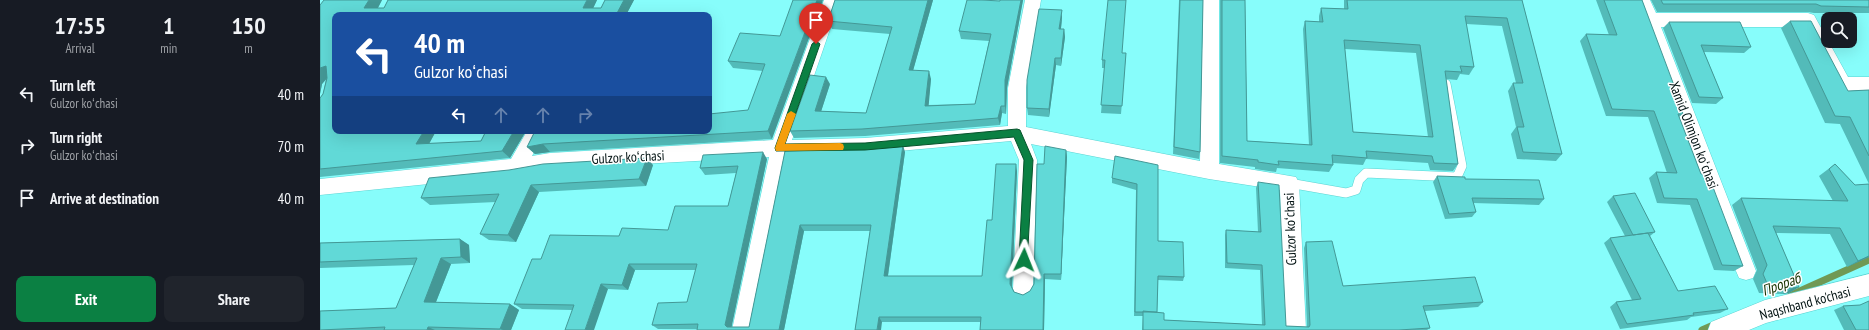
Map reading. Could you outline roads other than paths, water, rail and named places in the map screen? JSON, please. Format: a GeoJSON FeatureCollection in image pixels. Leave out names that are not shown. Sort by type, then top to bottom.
{"type":"FeatureCollection","features":[{"type":"Feature","properties":{"kind":"street"},"geometry":{"type":"LineString","coordinates":[[743,330],[780,148],[832,0]]}},
{"type":"Feature","properties":{"kind":"street"},"geometry":{"type":"LineString","coordinates":[[1023,289],[1028,160],[1017,133],[1017,88],[1033,0]]}},
{"type":"Feature","properties":{"kind":"street"},"geometry":{"type":"LineString","coordinates":[[1209,171],[1211,0]]}},
{"type":"Feature","properties":{"kind":"street","name":"Xamid Olimjon koʻchasi"},"geometry":{"type":"LineString","coordinates":[[1642,0],[1746,271]]}},
{"type":"Feature","properties":{"kind":"street"},"geometry":{"type":"LineString","coordinates":[[1650,20],[1808,20],[1843,84],[1869,84]]}},
{"type":"Feature","properties":{"kind":"street","name":"Gulzor koʻchasi"},"geometry":{"type":"LineString","coordinates":[[320,187],[517,167],[550,161],[780,148],[865,146],[1017,133],[1209,171],[1289,184],[1295,330]]}},
{"type":"Feature","properties":{"kind":"street"},"geometry":{"type":"LineString","coordinates":[[517,167],[534,134]]}},
{"type":"Feature","properties":{"kind":"street","name":"Naqshband ko'chasi"},"geometry":{"type":"LineString","coordinates":[[1720,330],[1764,312],[1869,285]]}},
{"type":"Feature","properties":{"kind":"lane"},"geometry":{"type":"LineString","coordinates":[[1289,184],[1346,193],[1356,190],[1359,180],[1366,173],[1457,177],[1462,166],[1446,84]]}},
{"type":"Feature","properties":{"kind":"waterway","name":"Прораб"},"geometry":{"type":"LineString","coordinates":[[1791,295],[1869,260]]}},
{"type":"Feature","properties":{"kind":"waterway","name":"Прораб"},"geometry":{"type":"LineString","coordinates":[[1702,330],[1718,323]]}}]}
